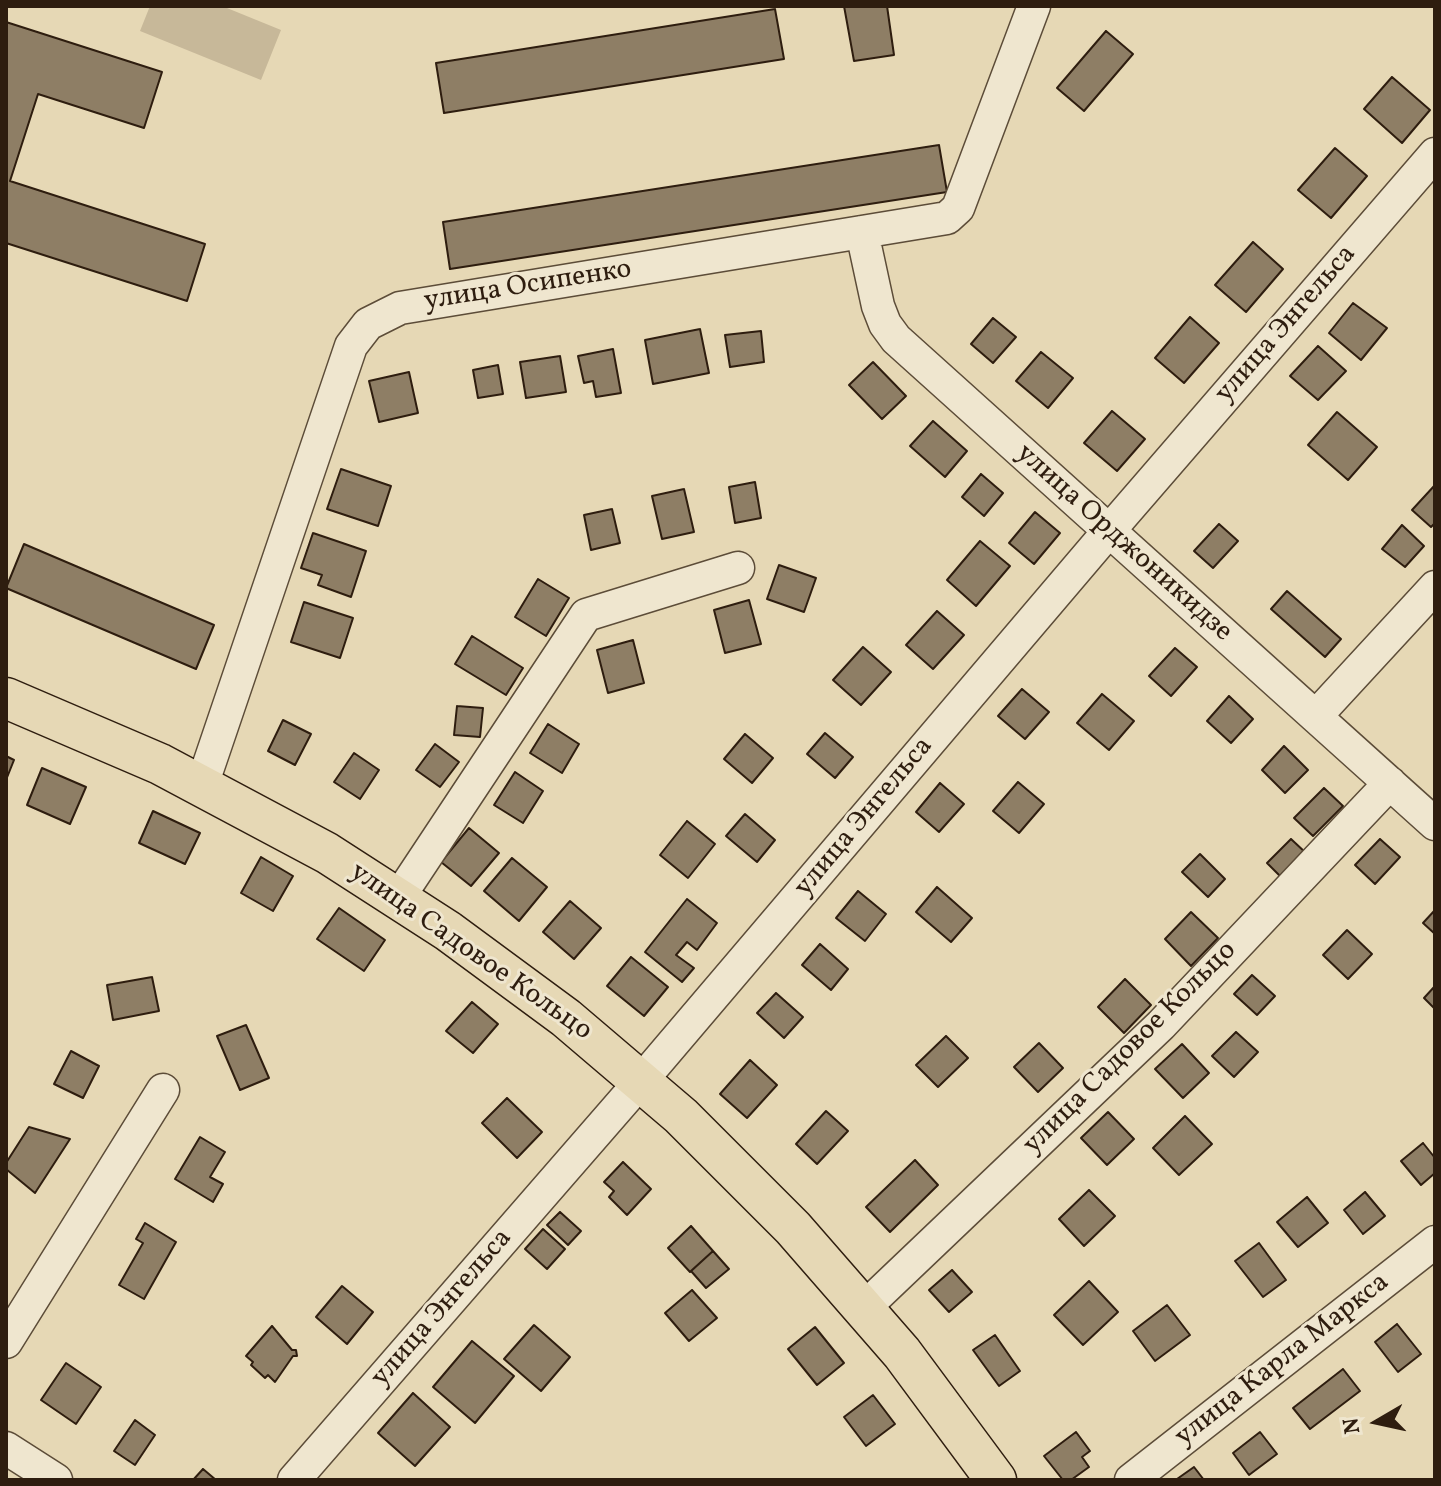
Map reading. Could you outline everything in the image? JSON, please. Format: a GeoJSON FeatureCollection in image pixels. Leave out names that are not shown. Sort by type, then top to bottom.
{"type":"FeatureCollection","features":[{"type":"Feature","properties":{"kind":"main road","name":"улица Садовое Кольцо"},"geometry":{"type":"LineString","coordinates":[[6,698],[117,744],[202,785],[313,845],[399,897],[527,988],[641,1081],[757,1190],[864,1308],[929,1388],[996,1480]]}},
{"type":"Feature","properties":{"kind":"street","name":"улица Осипенко"},"geometry":{"type":"LineString","coordinates":[[202,785],[351,346],[368,324],[400,308],[947,218],[958,208],[1034,6]]}},
{"type":"Feature","properties":{"kind":"street","name":"улица Энгельса"},"geometry":{"type":"LineString","coordinates":[[294,1480],[641,1081],[1108,532],[1435,154]]}},
{"type":"Feature","properties":{"kind":"street","name":"улица Орджоникидзе"},"geometry":{"type":"LineString","coordinates":[[862,232],[878,306],[885,324],[896,339],[1435,824]]}},
{"type":"Feature","properties":{"kind":"street"},"geometry":{"type":"LineString","coordinates":[[399,897],[586,615],[738,568]]}},
{"type":"Feature","properties":{"kind":"street"},"geometry":{"type":"LineString","coordinates":[[1316,716],[1435,587]]}},
{"type":"Feature","properties":{"kind":"street","name":"улица Садовое Кольцо"},"geometry":{"type":"LineString","coordinates":[[864,1308],[1161,1025],[1390,783]]}},
{"type":"Feature","properties":{"kind":"street"},"geometry":{"type":"LineString","coordinates":[[6,1342],[163,1090]]}},
{"type":"Feature","properties":{"kind":"street","name":"улица Карла Маркса"},"geometry":{"type":"LineString","coordinates":[[1131,1480],[1435,1242]]}},
{"type":"Feature","properties":{"kind":"street"},"geometry":{"type":"LineString","coordinates":[[6,1448],[56,1480]]}},
{"type":"Feature","properties":{"kind":"shaded area"},"geometry":{"type":"Polygon","coordinates":[[[150,6],[222,6],[281,30],[261,80],[140,31],[150,6]]]}},
{"type":"Feature","properties":{"kind":"building"},"geometry":{"type":"Polygon","coordinates":[[[844,6],[887,6],[894,55],[854,61],[844,6]]]}},
{"type":"Feature","properties":{"kind":"building"},"geometry":{"type":"Polygon","coordinates":[[[775,9],[784,59],[444,113],[436,63],[775,9]]]}},
{"type":"Feature","properties":{"kind":"building"},"geometry":{"type":"Polygon","coordinates":[[[6,22],[162,72],[144,128],[38,94],[10,181],[205,244],[187,301],[6,243],[6,22]]]}},
{"type":"Feature","properties":{"kind":"building"},"geometry":{"type":"Polygon","coordinates":[[[1106,31],[1133,54],[1084,111],[1057,88],[1106,31]]]}},
{"type":"Feature","properties":{"kind":"building"},"geometry":{"type":"Polygon","coordinates":[[[1392,77],[1430,110],[1402,143],[1364,109],[1392,77]]]}},
{"type":"Feature","properties":{"kind":"building"},"geometry":{"type":"Polygon","coordinates":[[[939,145],[947,192],[450,269],[443,222],[939,145]]]}},
{"type":"Feature","properties":{"kind":"building"},"geometry":{"type":"Polygon","coordinates":[[[1335,148],[1367,176],[1331,218],[1298,190],[1335,148]]]}},
{"type":"Feature","properties":{"kind":"building"},"geometry":{"type":"Polygon","coordinates":[[[1253,242],[1283,269],[1246,312],[1215,285],[1253,242]]]}},
{"type":"Feature","properties":{"kind":"building"},"geometry":{"type":"Polygon","coordinates":[[[1353,303],[1387,328],[1361,360],[1329,333],[1353,303]]]}},
{"type":"Feature","properties":{"kind":"building"},"geometry":{"type":"Polygon","coordinates":[[[1190,317],[1219,343],[1184,383],[1155,358],[1190,317]]]}},
{"type":"Feature","properties":{"kind":"building"},"geometry":{"type":"Polygon","coordinates":[[[993,318],[1016,337],[993,363],[971,344],[993,318]]]}},
{"type":"Feature","properties":{"kind":"building"},"geometry":{"type":"Polygon","coordinates":[[[700,329],[709,373],[653,384],[645,340],[700,329]]]}},
{"type":"Feature","properties":{"kind":"building"},"geometry":{"type":"Polygon","coordinates":[[[761,331],[764,362],[730,367],[725,335],[761,331]]]}},
{"type":"Feature","properties":{"kind":"building"},"geometry":{"type":"Polygon","coordinates":[[[1318,346],[1346,371],[1318,400],[1290,376],[1318,346]]]}},
{"type":"Feature","properties":{"kind":"building"},"geometry":{"type":"Polygon","coordinates":[[[613,349],[621,393],[596,397],[593,381],[584,383],[578,356],[613,349]]]}},
{"type":"Feature","properties":{"kind":"building"},"geometry":{"type":"Polygon","coordinates":[[[1041,352],[1073,378],[1048,408],[1016,381],[1041,352]]]}},
{"type":"Feature","properties":{"kind":"building"},"geometry":{"type":"Polygon","coordinates":[[[560,356],[566,392],[526,398],[520,362],[560,356]]]}},
{"type":"Feature","properties":{"kind":"building"},"geometry":{"type":"Polygon","coordinates":[[[873,362],[906,396],[882,419],[849,385],[873,362]]]}},
{"type":"Feature","properties":{"kind":"building"},"geometry":{"type":"Polygon","coordinates":[[[498,365],[503,394],[478,398],[473,370],[498,365]]]}},
{"type":"Feature","properties":{"kind":"building"},"geometry":{"type":"Polygon","coordinates":[[[409,372],[418,413],[379,422],[369,381],[409,372]]]}},
{"type":"Feature","properties":{"kind":"building"},"geometry":{"type":"Polygon","coordinates":[[[1112,411],[1145,439],[1117,471],[1084,443],[1112,411]]]}},
{"type":"Feature","properties":{"kind":"building"},"geometry":{"type":"Polygon","coordinates":[[[1337,412],[1377,447],[1348,480],[1308,445],[1337,412]]]}},
{"type":"Feature","properties":{"kind":"building"},"geometry":{"type":"Polygon","coordinates":[[[933,421],[967,451],[945,477],[910,446],[933,421]]]}},
{"type":"Feature","properties":{"kind":"building"},"geometry":{"type":"Polygon","coordinates":[[[341,469],[391,486],[378,526],[327,509],[341,469]]]}},
{"type":"Feature","properties":{"kind":"building"},"geometry":{"type":"Polygon","coordinates":[[[981,474],[1003,493],[984,516],[962,497],[981,474]]]}},
{"type":"Feature","properties":{"kind":"building"},"geometry":{"type":"Polygon","coordinates":[[[755,482],[761,518],[735,523],[729,487],[755,482]]]}},
{"type":"Feature","properties":{"kind":"building"},"geometry":{"type":"Polygon","coordinates":[[[1435,485],[1435,523],[1431,527],[1412,510],[1435,485]]]}},
{"type":"Feature","properties":{"kind":"building"},"geometry":{"type":"Polygon","coordinates":[[[684,489],[694,532],[662,539],[652,496],[684,489]]]}},
{"type":"Feature","properties":{"kind":"building"},"geometry":{"type":"Polygon","coordinates":[[[612,509],[620,543],[591,550],[584,515],[612,509]]]}},
{"type":"Feature","properties":{"kind":"building"},"geometry":{"type":"Polygon","coordinates":[[[1035,512],[1060,533],[1034,564],[1009,543],[1035,512]]]}},
{"type":"Feature","properties":{"kind":"building"},"geometry":{"type":"Polygon","coordinates":[[[1219,524],[1238,541],[1213,568],[1194,551],[1219,524]]]}},
{"type":"Feature","properties":{"kind":"building"},"geometry":{"type":"Polygon","coordinates":[[[1402,525],[1424,546],[1405,567],[1382,549],[1402,525]]]}},
{"type":"Feature","properties":{"kind":"building"},"geometry":{"type":"Polygon","coordinates":[[[313,533],[366,551],[351,597],[318,585],[322,575],[301,568],[313,533]]]}},
{"type":"Feature","properties":{"kind":"building"},"geometry":{"type":"Polygon","coordinates":[[[980,541],[1010,566],[976,606],[947,580],[980,541]]]}},
{"type":"Feature","properties":{"kind":"building"},"geometry":{"type":"Polygon","coordinates":[[[24,544],[214,625],[196,669],[6,588],[24,544]]]}},
{"type":"Feature","properties":{"kind":"building"},"geometry":{"type":"Polygon","coordinates":[[[779,565],[816,578],[804,612],[767,599],[779,565]]]}},
{"type":"Feature","properties":{"kind":"building"},"geometry":{"type":"Polygon","coordinates":[[[538,579],[569,598],[546,636],[515,617],[538,579]]]}},
{"type":"Feature","properties":{"kind":"building"},"geometry":{"type":"Polygon","coordinates":[[[1287,591],[1341,639],[1325,657],[1271,609],[1287,591]]]}},
{"type":"Feature","properties":{"kind":"building"},"geometry":{"type":"Polygon","coordinates":[[[749,600],[761,644],[725,653],[714,610],[749,600]]]}},
{"type":"Feature","properties":{"kind":"building"},"geometry":{"type":"Polygon","coordinates":[[[304,602],[353,618],[340,658],[291,642],[304,602]]]}},
{"type":"Feature","properties":{"kind":"building"},"geometry":{"type":"Polygon","coordinates":[[[937,611],[964,635],[933,669],[906,645],[937,611]]]}},
{"type":"Feature","properties":{"kind":"building"},"geometry":{"type":"Polygon","coordinates":[[[472,636],[523,668],[506,695],[455,664],[472,636]]]}},
{"type":"Feature","properties":{"kind":"building"},"geometry":{"type":"Polygon","coordinates":[[[633,640],[644,683],[608,693],[597,650],[633,640]]]}},
{"type":"Feature","properties":{"kind":"building"},"geometry":{"type":"Polygon","coordinates":[[[863,647],[891,672],[861,705],[833,680],[863,647]]]}},
{"type":"Feature","properties":{"kind":"building"},"geometry":{"type":"Polygon","coordinates":[[[1175,648],[1197,667],[1171,696],[1149,676],[1175,648]]]}},
{"type":"Feature","properties":{"kind":"building"},"geometry":{"type":"Polygon","coordinates":[[[1022,689],[1049,712],[1025,739],[998,716],[1022,689]]]}},
{"type":"Feature","properties":{"kind":"building"},"geometry":{"type":"Polygon","coordinates":[[[1102,694],[1134,721],[1109,750],[1077,723],[1102,694]]]}},
{"type":"Feature","properties":{"kind":"building"},"geometry":{"type":"Polygon","coordinates":[[[1229,696],[1253,719],[1231,743],[1207,721],[1229,696]]]}},
{"type":"Feature","properties":{"kind":"building"},"geometry":{"type":"Polygon","coordinates":[[[457,706],[483,708],[480,737],[454,735],[457,706]]]}},
{"type":"Feature","properties":{"kind":"building"},"geometry":{"type":"Polygon","coordinates":[[[283,720],[311,734],[295,765],[268,751],[283,720]]]}},
{"type":"Feature","properties":{"kind":"building"},"geometry":{"type":"Polygon","coordinates":[[[548,724],[579,744],[562,773],[530,753],[548,724]]]}},
{"type":"Feature","properties":{"kind":"building"},"geometry":{"type":"Polygon","coordinates":[[[825,733],[853,757],[835,778],[807,754],[825,733]]]}},
{"type":"Feature","properties":{"kind":"building"},"geometry":{"type":"Polygon","coordinates":[[[745,734],[773,758],[752,783],[724,759],[745,734]]]}},
{"type":"Feature","properties":{"kind":"building"},"geometry":{"type":"Polygon","coordinates":[[[435,744],[459,762],[440,787],[416,770],[435,744]]]}},
{"type":"Feature","properties":{"kind":"building"},"geometry":{"type":"Polygon","coordinates":[[[1284,746],[1308,770],[1285,793],[1262,770],[1284,746]]]}},
{"type":"Feature","properties":{"kind":"building"},"geometry":{"type":"Polygon","coordinates":[[[354,753],[379,770],[360,799],[334,782],[354,753]]]}},
{"type":"Feature","properties":{"kind":"building"},"geometry":{"type":"Polygon","coordinates":[[[6,756],[14,760],[6,780],[6,756]]]}},
{"type":"Feature","properties":{"kind":"building"},"geometry":{"type":"Polygon","coordinates":[[[42,768],[86,787],[70,824],[27,805],[42,768]]]}},
{"type":"Feature","properties":{"kind":"building"},"geometry":{"type":"Polygon","coordinates":[[[515,772],[543,791],[523,823],[494,805],[515,772]]]}},
{"type":"Feature","properties":{"kind":"building"},"geometry":{"type":"Polygon","coordinates":[[[1018,782],[1044,804],[1019,833],[993,811],[1018,782]]]}},
{"type":"Feature","properties":{"kind":"building"},"geometry":{"type":"Polygon","coordinates":[[[940,783],[964,804],[939,832],[916,812],[940,783]]]}},
{"type":"Feature","properties":{"kind":"building"},"geometry":{"type":"Polygon","coordinates":[[[1324,788],[1343,806],[1313,836],[1294,818],[1324,788]]]}},
{"type":"Feature","properties":{"kind":"building"},"geometry":{"type":"Polygon","coordinates":[[[153,811],[200,833],[185,864],[139,843],[153,811]]]}},
{"type":"Feature","properties":{"kind":"building"},"geometry":{"type":"Polygon","coordinates":[[[745,814],[775,840],[757,862],[726,836],[745,814]]]}},
{"type":"Feature","properties":{"kind":"building"},"geometry":{"type":"Polygon","coordinates":[[[687,821],[715,844],[688,878],[660,855],[687,821]]]}},
{"type":"Feature","properties":{"kind":"building"},"geometry":{"type":"Polygon","coordinates":[[[469,828],[499,853],[471,886],[441,862],[469,828]]]}},
{"type":"Feature","properties":{"kind":"building"},"geometry":{"type":"Polygon","coordinates":[[[1291,839],[1307,854],[1283,879],[1267,863],[1291,839]]]}},
{"type":"Feature","properties":{"kind":"building"},"geometry":{"type":"Polygon","coordinates":[[[1380,839],[1400,857],[1375,884],[1355,865],[1380,839]]]}},
{"type":"Feature","properties":{"kind":"building"},"geometry":{"type":"Polygon","coordinates":[[[1200,854],[1225,879],[1208,897],[1182,872],[1200,854]]]}},
{"type":"Feature","properties":{"kind":"building"},"geometry":{"type":"Polygon","coordinates":[[[261,857],[293,876],[273,911],[241,893],[261,857]]]}},
{"type":"Feature","properties":{"kind":"building"},"geometry":{"type":"Polygon","coordinates":[[[512,858],[547,887],[519,921],[484,891],[512,858]]]}},
{"type":"Feature","properties":{"kind":"building"},"geometry":{"type":"Polygon","coordinates":[[[937,887],[972,918],[951,942],[916,912],[937,887]]]}},
{"type":"Feature","properties":{"kind":"building"},"geometry":{"type":"Polygon","coordinates":[[[858,891],[886,914],[865,941],[836,918],[858,891]]]}},
{"type":"Feature","properties":{"kind":"building"},"geometry":{"type":"Polygon","coordinates":[[[687,899],[717,923],[697,950],[687,942],[676,955],[694,968],[682,982],[645,952],[687,899]]]}},
{"type":"Feature","properties":{"kind":"building"},"geometry":{"type":"Polygon","coordinates":[[[570,901],[601,928],[574,959],[543,932],[570,901]]]}},
{"type":"Feature","properties":{"kind":"building"},"geometry":{"type":"Polygon","coordinates":[[[339,908],[385,940],[364,971],[317,939],[339,908]]]}},
{"type":"Feature","properties":{"kind":"building"},"geometry":{"type":"Polygon","coordinates":[[[1435,910],[1435,934],[1423,923],[1435,910]]]}},
{"type":"Feature","properties":{"kind":"building"},"geometry":{"type":"Polygon","coordinates":[[[1191,912],[1218,938],[1191,966],[1165,939],[1191,912]]]}},
{"type":"Feature","properties":{"kind":"building"},"geometry":{"type":"Polygon","coordinates":[[[1347,930],[1372,954],[1348,979],[1323,955],[1347,930]]]}},
{"type":"Feature","properties":{"kind":"building"},"geometry":{"type":"Polygon","coordinates":[[[820,944],[848,969],[831,990],[802,965],[820,944]]]}},
{"type":"Feature","properties":{"kind":"building"},"geometry":{"type":"Polygon","coordinates":[[[631,957],[668,987],[644,1016],[607,986],[631,957]]]}},
{"type":"Feature","properties":{"kind":"building"},"geometry":{"type":"Polygon","coordinates":[[[1252,975],[1275,996],[1257,1015],[1234,994],[1252,975]]]}},
{"type":"Feature","properties":{"kind":"building"},"geometry":{"type":"Polygon","coordinates":[[[152,977],[159,1011],[113,1020],[107,985],[152,977]]]}},
{"type":"Feature","properties":{"kind":"building"},"geometry":{"type":"Polygon","coordinates":[[[1125,979],[1151,1005],[1124,1033],[1098,1007],[1125,979]]]}},
{"type":"Feature","properties":{"kind":"building"},"geometry":{"type":"Polygon","coordinates":[[[1435,986],[1435,1009],[1424,998],[1435,986]]]}},
{"type":"Feature","properties":{"kind":"building"},"geometry":{"type":"Polygon","coordinates":[[[776,993],[803,1017],[784,1038],[757,1013],[776,993]]]}},
{"type":"Feature","properties":{"kind":"building"},"geometry":{"type":"Polygon","coordinates":[[[472,1002],[498,1024],[473,1053],[446,1031],[472,1002]]]}},
{"type":"Feature","properties":{"kind":"building"},"geometry":{"type":"Polygon","coordinates":[[[246,1025],[269,1078],[240,1090],[217,1036],[246,1025]]]}},
{"type":"Feature","properties":{"kind":"building"},"geometry":{"type":"Polygon","coordinates":[[[1236,1032],[1258,1052],[1234,1077],[1212,1056],[1236,1032]]]}},
{"type":"Feature","properties":{"kind":"building"},"geometry":{"type":"Polygon","coordinates":[[[946,1036],[968,1058],[938,1087],[916,1065],[946,1036]]]}},
{"type":"Feature","properties":{"kind":"building"},"geometry":{"type":"Polygon","coordinates":[[[1039,1043],[1063,1068],[1038,1092],[1014,1067],[1039,1043]]]}},
{"type":"Feature","properties":{"kind":"building"},"geometry":{"type":"Polygon","coordinates":[[[1182,1044],[1209,1073],[1183,1098],[1155,1069],[1182,1044]]]}},
{"type":"Feature","properties":{"kind":"building"},"geometry":{"type":"Polygon","coordinates":[[[71,1051],[99,1066],[83,1098],[54,1084],[71,1051]]]}},
{"type":"Feature","properties":{"kind":"building"},"geometry":{"type":"Polygon","coordinates":[[[750,1060],[777,1085],[747,1118],[720,1094],[750,1060]]]}},
{"type":"Feature","properties":{"kind":"building"},"geometry":{"type":"Polygon","coordinates":[[[507,1098],[542,1132],[517,1158],[482,1123],[507,1098]]]}},
{"type":"Feature","properties":{"kind":"building"},"geometry":{"type":"Polygon","coordinates":[[[826,1111],[848,1131],[817,1164],[796,1144],[826,1111]]]}},
{"type":"Feature","properties":{"kind":"building"},"geometry":{"type":"Polygon","coordinates":[[[1108,1112],[1134,1139],[1107,1165],[1081,1138],[1108,1112]]]}},
{"type":"Feature","properties":{"kind":"building"},"geometry":{"type":"Polygon","coordinates":[[[1185,1116],[1212,1144],[1179,1175],[1153,1148],[1185,1116]]]}},
{"type":"Feature","properties":{"kind":"building"},"geometry":{"type":"Polygon","coordinates":[[[29,1127],[70,1139],[35,1193],[6,1169],[6,1163],[29,1127]]]}},
{"type":"Feature","properties":{"kind":"building"},"geometry":{"type":"Polygon","coordinates":[[[200,1137],[225,1152],[210,1177],[223,1184],[213,1202],[175,1179],[200,1137]]]}},
{"type":"Feature","properties":{"kind":"building"},"geometry":{"type":"Polygon","coordinates":[[[1423,1143],[1435,1158],[1435,1173],[1421,1185],[1401,1161],[1423,1143]]]}},
{"type":"Feature","properties":{"kind":"building"},"geometry":{"type":"Polygon","coordinates":[[[915,1160],[938,1185],[890,1232],[866,1207],[915,1160]]]}},
{"type":"Feature","properties":{"kind":"building"},"geometry":{"type":"Polygon","coordinates":[[[623,1162],[651,1189],[627,1215],[609,1197],[614,1191],[604,1182],[623,1162]]]}},
{"type":"Feature","properties":{"kind":"building"},"geometry":{"type":"Polygon","coordinates":[[[1089,1190],[1115,1216],[1084,1246],[1059,1219],[1089,1190]]]}},
{"type":"Feature","properties":{"kind":"building"},"geometry":{"type":"Polygon","coordinates":[[[1365,1192],[1385,1216],[1363,1234],[1344,1210],[1365,1192]]]}},
{"type":"Feature","properties":{"kind":"building"},"geometry":{"type":"Polygon","coordinates":[[[1307,1197],[1328,1223],[1298,1247],[1277,1222],[1307,1197]]]}},
{"type":"Feature","properties":{"kind":"building"},"geometry":{"type":"Polygon","coordinates":[[[560,1212],[581,1231],[568,1245],[547,1225],[560,1212]]]}},
{"type":"Feature","properties":{"kind":"building"},"geometry":{"type":"Polygon","coordinates":[[[145,1223],[176,1242],[144,1299],[119,1285],[143,1243],[136,1239],[145,1223]]]}},
{"type":"Feature","properties":{"kind":"building"},"geometry":{"type":"Polygon","coordinates":[[[691,1226],[713,1251],[690,1272],[668,1248],[691,1226]]]}},
{"type":"Feature","properties":{"kind":"building"},"geometry":{"type":"Polygon","coordinates":[[[543,1229],[565,1249],[547,1269],[525,1249],[543,1229]]]}},
{"type":"Feature","properties":{"kind":"building"},"geometry":{"type":"Polygon","coordinates":[[[1259,1243],[1286,1280],[1263,1297],[1235,1261],[1259,1243]]]}},
{"type":"Feature","properties":{"kind":"building"},"geometry":{"type":"Polygon","coordinates":[[[713,1251],[729,1269],[706,1288],[691,1271],[713,1251]]]}},
{"type":"Feature","properties":{"kind":"building"},"geometry":{"type":"Polygon","coordinates":[[[952,1270],[972,1292],[949,1312],[929,1290],[952,1270]]]}},
{"type":"Feature","properties":{"kind":"building"},"geometry":{"type":"Polygon","coordinates":[[[1089,1281],[1118,1312],[1083,1345],[1054,1315],[1089,1281]]]}},
{"type":"Feature","properties":{"kind":"building"},"geometry":{"type":"Polygon","coordinates":[[[342,1286],[373,1312],[347,1344],[316,1317],[342,1286]]]}},
{"type":"Feature","properties":{"kind":"building"},"geometry":{"type":"Polygon","coordinates":[[[692,1290],[717,1318],[689,1341],[665,1313],[692,1290]]]}},
{"type":"Feature","properties":{"kind":"building"},"geometry":{"type":"Polygon","coordinates":[[[1167,1305],[1190,1335],[1155,1361],[1133,1331],[1167,1305]]]}},
{"type":"Feature","properties":{"kind":"building"},"geometry":{"type":"Polygon","coordinates":[[[1397,1324],[1421,1354],[1398,1372],[1375,1342],[1397,1324]]]}},
{"type":"Feature","properties":{"kind":"building"},"geometry":{"type":"Polygon","coordinates":[[[534,1325],[570,1357],[541,1391],[504,1359],[534,1325]]]}},
{"type":"Feature","properties":{"kind":"building"},"geometry":{"type":"Polygon","coordinates":[[[272,1326],[292,1350],[296,1350],[297,1356],[293,1356],[275,1382],[268,1375],[265,1378],[246,1356],[272,1326]]]}},
{"type":"Feature","properties":{"kind":"building"},"geometry":{"type":"Polygon","coordinates":[[[815,1327],[844,1363],[817,1385],[788,1349],[815,1327]]]}},
{"type":"Feature","properties":{"kind":"building"},"geometry":{"type":"Polygon","coordinates":[[[995,1335],[1020,1371],[999,1386],[973,1350],[995,1335]]]}},
{"type":"Feature","properties":{"kind":"building"},"geometry":{"type":"Polygon","coordinates":[[[472,1341],[514,1376],[475,1423],[433,1387],[472,1341]]]}},
{"type":"Feature","properties":{"kind":"building"},"geometry":{"type":"Polygon","coordinates":[[[66,1363],[101,1387],[76,1424],[41,1400],[66,1363]]]}},
{"type":"Feature","properties":{"kind":"building"},"geometry":{"type":"Polygon","coordinates":[[[1343,1369],[1360,1391],[1310,1429],[1293,1408],[1343,1369]]]}},
{"type":"Feature","properties":{"kind":"building"},"geometry":{"type":"Polygon","coordinates":[[[413,1393],[450,1427],[415,1466],[378,1433],[413,1393]]]}},
{"type":"Feature","properties":{"kind":"building"},"geometry":{"type":"Polygon","coordinates":[[[873,1395],[895,1424],[866,1446],[844,1417],[873,1395]]]}},
{"type":"Feature","properties":{"kind":"building"},"geometry":{"type":"Polygon","coordinates":[[[135,1420],[155,1435],[135,1465],[114,1451],[135,1420]]]}},
{"type":"Feature","properties":{"kind":"building"},"geometry":{"type":"Polygon","coordinates":[[[1076,1432],[1090,1451],[1082,1457],[1089,1467],[1071,1480],[1063,1480],[1044,1456],[1076,1432]]]}},
{"type":"Feature","properties":{"kind":"building"},"geometry":{"type":"Polygon","coordinates":[[[1260,1432],[1277,1454],[1249,1475],[1233,1453],[1260,1432]]]}},
{"type":"Feature","properties":{"kind":"building"},"geometry":{"type":"Polygon","coordinates":[[[1194,1467],[1204,1480],[1177,1480],[1177,1479],[1194,1467]]]}},
{"type":"Feature","properties":{"kind":"building"},"geometry":{"type":"Polygon","coordinates":[[[203,1469],[216,1480],[193,1480],[203,1469]]]}}]}
